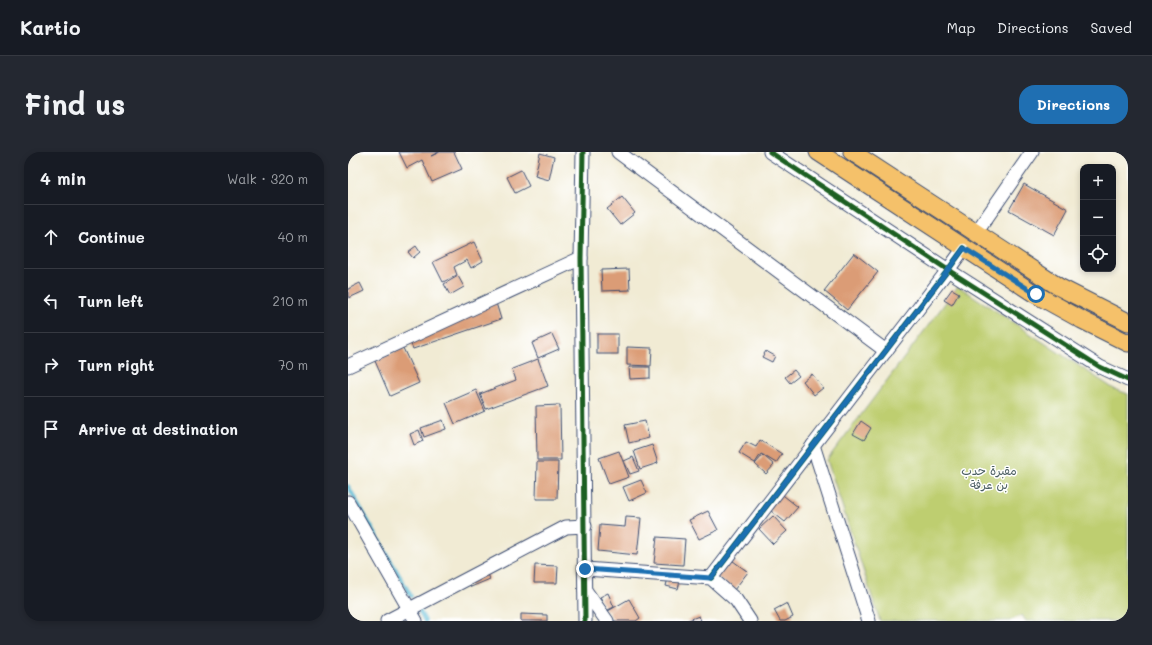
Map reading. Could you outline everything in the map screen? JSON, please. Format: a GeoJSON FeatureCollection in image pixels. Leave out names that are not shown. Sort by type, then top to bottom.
{"type":"FeatureCollection","features":[{"type":"Feature","properties":{"kind":"main road"},"geometry":{"type":"LineString","coordinates":[[818,152],[1036,294],[1082,320],[1128,343]]}},
{"type":"Feature","properties":{"kind":"main road"},"geometry":{"type":"LineString","coordinates":[[852,152],[1059,287],[1128,322]]}},
{"type":"Feature","properties":{"kind":"street"},"geometry":{"type":"LineString","coordinates":[[583,152],[581,258],[585,621]]}},
{"type":"Feature","properties":{"kind":"street"},"geometry":{"type":"LineString","coordinates":[[618,152],[886,351]]}},
{"type":"Feature","properties":{"kind":"street"},"geometry":{"type":"LineString","coordinates":[[770,152],[948,270],[1100,367],[1128,380]]}},
{"type":"Feature","properties":{"kind":"street"},"geometry":{"type":"LineString","coordinates":[[976,233],[1032,152]]}},
{"type":"Feature","properties":{"kind":"street"},"geometry":{"type":"LineString","coordinates":[[711,578],[964,248]]}},
{"type":"Feature","properties":{"kind":"street"},"geometry":{"type":"LineString","coordinates":[[348,366],[581,258]]}},
{"type":"Feature","properties":{"kind":"street"},"geometry":{"type":"LineString","coordinates":[[813,446],[869,621]]}},
{"type":"Feature","properties":{"kind":"street"},"geometry":{"type":"LineString","coordinates":[[348,502],[416,621]]}},
{"type":"Feature","properties":{"kind":"street"},"geometry":{"type":"LineString","coordinates":[[387,621],[566,527],[584,526]]}},
{"type":"Feature","properties":{"kind":"street"},"geometry":{"type":"LineString","coordinates":[[585,569],[711,578],[736,600],[750,621]]}},
{"type":"Feature","properties":{"kind":"street"},"geometry":{"type":"LineString","coordinates":[[585,590],[607,621]]}},
{"type":"Feature","properties":{"kind":"green space","name":"مقبرة حدب بن عرفة"},"geometry":{"type":"Polygon","coordinates":[[[958,286],[1114,389],[1128,394],[1128,617],[1117,621],[1026,621],[1022,615],[1009,621],[880,621],[827,460],[958,286]]]}},
{"type":"Feature","properties":{"kind":"building"},"geometry":{"type":"Polygon","coordinates":[[[399,152],[439,152],[431,156],[440,152],[454,152],[462,169],[432,182],[422,160],[407,168],[399,152]]]}},
{"type":"Feature","properties":{"kind":"building"},"geometry":{"type":"Polygon","coordinates":[[[540,153],[554,157],[549,180],[535,176],[540,153]]]}},
{"type":"Feature","properties":{"kind":"building"},"geometry":{"type":"Polygon","coordinates":[[[521,170],[529,186],[515,193],[507,177],[521,170]]]}},
{"type":"Feature","properties":{"kind":"building"},"geometry":{"type":"Polygon","coordinates":[[[1024,184],[1068,209],[1054,235],[1009,210],[1024,184]]]}},
{"type":"Feature","properties":{"kind":"building"},"geometry":{"type":"Polygon","coordinates":[[[622,197],[635,213],[620,225],[607,209],[622,197]]]}},
{"type":"Feature","properties":{"kind":"building"},"geometry":{"type":"Polygon","coordinates":[[[474,242],[483,261],[471,268],[467,260],[454,267],[457,275],[443,282],[433,262],[474,242]]]}},
{"type":"Feature","properties":{"kind":"building"},"geometry":{"type":"Polygon","coordinates":[[[416,246],[420,252],[413,258],[408,252],[416,246]]]}},
{"type":"Feature","properties":{"kind":"building"},"geometry":{"type":"Polygon","coordinates":[[[854,253],[878,272],[847,310],[824,291],[854,253]]]}},
{"type":"Feature","properties":{"kind":"building"},"geometry":{"type":"Polygon","coordinates":[[[629,269],[630,290],[602,291],[601,270],[629,269]]]}},
{"type":"Feature","properties":{"kind":"building"},"geometry":{"type":"Polygon","coordinates":[[[458,276],[464,287],[450,295],[444,284],[458,276]]]}},
{"type":"Feature","properties":{"kind":"building"},"geometry":{"type":"Polygon","coordinates":[[[360,283],[364,291],[349,298],[348,289],[360,283]]]}},
{"type":"Feature","properties":{"kind":"building"},"geometry":{"type":"Polygon","coordinates":[[[952,289],[959,293],[952,305],[944,300],[952,289]]]}},
{"type":"Feature","properties":{"kind":"building"},"geometry":{"type":"Polygon","coordinates":[[[496,303],[501,319],[413,349],[407,334],[496,303]]]}},
{"type":"Feature","properties":{"kind":"building"},"geometry":{"type":"Polygon","coordinates":[[[552,334],[559,349],[538,358],[532,343],[552,334]]]}},
{"type":"Feature","properties":{"kind":"building"},"geometry":{"type":"Polygon","coordinates":[[[597,334],[618,334],[618,354],[597,354],[597,334]]]}},
{"type":"Feature","properties":{"kind":"building"},"geometry":{"type":"Polygon","coordinates":[[[627,347],[652,348],[651,366],[627,365],[627,347]]]}},
{"type":"Feature","properties":{"kind":"building"},"geometry":{"type":"Polygon","coordinates":[[[403,348],[419,383],[390,396],[375,361],[403,348]]]}},
{"type":"Feature","properties":{"kind":"building"},"geometry":{"type":"Polygon","coordinates":[[[766,351],[775,356],[772,362],[762,357],[766,351]]]}},
{"type":"Feature","properties":{"kind":"building"},"geometry":{"type":"Polygon","coordinates":[[[538,359],[548,386],[486,409],[480,394],[516,380],[512,369],[538,359]]]}},
{"type":"Feature","properties":{"kind":"building"},"geometry":{"type":"Polygon","coordinates":[[[629,367],[650,367],[650,378],[630,379],[629,367]]]}},
{"type":"Feature","properties":{"kind":"building"},"geometry":{"type":"Polygon","coordinates":[[[794,370],[799,376],[790,383],[785,377],[794,370]]]}},
{"type":"Feature","properties":{"kind":"building"},"geometry":{"type":"Polygon","coordinates":[[[812,374],[823,388],[814,395],[803,381],[812,374]]]}},
{"type":"Feature","properties":{"kind":"building"},"geometry":{"type":"Polygon","coordinates":[[[476,390],[485,411],[455,424],[446,403],[476,390]]]}},
{"type":"Feature","properties":{"kind":"building"},"geometry":{"type":"Polygon","coordinates":[[[560,405],[561,460],[537,460],[536,406],[560,405]]]}},
{"type":"Feature","properties":{"kind":"building"},"geometry":{"type":"Polygon","coordinates":[[[443,420],[446,429],[424,437],[421,428],[443,420]]]}},
{"type":"Feature","properties":{"kind":"building"},"geometry":{"type":"Polygon","coordinates":[[[645,421],[649,438],[629,443],[625,425],[645,421]]]}},
{"type":"Feature","properties":{"kind":"building"},"geometry":{"type":"Polygon","coordinates":[[[861,421],[871,428],[864,440],[853,434],[861,421]]]}},
{"type":"Feature","properties":{"kind":"building"},"geometry":{"type":"Polygon","coordinates":[[[419,430],[423,441],[414,445],[410,434],[419,430]]]}},
{"type":"Feature","properties":{"kind":"building"},"geometry":{"type":"Polygon","coordinates":[[[760,440],[782,454],[776,463],[761,454],[755,463],[739,453],[746,442],[756,447],[760,440]]]}},
{"type":"Feature","properties":{"kind":"building"},"geometry":{"type":"Polygon","coordinates":[[[652,445],[658,463],[640,469],[634,451],[652,445]]]}},
{"type":"Feature","properties":{"kind":"building"},"geometry":{"type":"Polygon","coordinates":[[[619,451],[629,477],[609,484],[599,458],[619,451]]]}},
{"type":"Feature","properties":{"kind":"building"},"geometry":{"type":"Polygon","coordinates":[[[763,455],[774,465],[766,474],[755,464],[763,455]]]}},
{"type":"Feature","properties":{"kind":"building"},"geometry":{"type":"Polygon","coordinates":[[[633,457],[639,471],[630,474],[624,461],[633,457]]]}},
{"type":"Feature","properties":{"kind":"building"},"geometry":{"type":"Polygon","coordinates":[[[537,462],[558,462],[557,499],[536,499],[537,462]]]}},
{"type":"Feature","properties":{"kind":"building"},"geometry":{"type":"Polygon","coordinates":[[[641,480],[647,493],[629,501],[623,487],[641,480]]]}},
{"type":"Feature","properties":{"kind":"building"},"geometry":{"type":"Polygon","coordinates":[[[779,492],[798,507],[785,522],[766,507],[779,492]]]}},
{"type":"Feature","properties":{"kind":"building"},"geometry":{"type":"Polygon","coordinates":[[[708,511],[718,530],[699,539],[689,520],[708,511]]]}},
{"type":"Feature","properties":{"kind":"building"},"geometry":{"type":"Polygon","coordinates":[[[773,516],[787,531],[773,544],[759,529],[773,516]]]}},
{"type":"Feature","properties":{"kind":"building"},"geometry":{"type":"Polygon","coordinates":[[[626,517],[641,518],[637,555],[598,551],[600,525],[625,527],[626,517]]]}},
{"type":"Feature","properties":{"kind":"building"},"geometry":{"type":"Polygon","coordinates":[[[657,537],[685,539],[683,565],[654,563],[657,537]]]}},
{"type":"Feature","properties":{"kind":"building"},"geometry":{"type":"Polygon","coordinates":[[[729,558],[748,572],[734,590],[716,576],[729,558]]]}},
{"type":"Feature","properties":{"kind":"building"},"geometry":{"type":"Polygon","coordinates":[[[535,565],[558,566],[557,583],[534,583],[535,565]]]}},
{"type":"Feature","properties":{"kind":"building"},"geometry":{"type":"Polygon","coordinates":[[[485,567],[490,579],[471,587],[466,575],[485,567]]]}},
{"type":"Feature","properties":{"kind":"building"},"geometry":{"type":"Polygon","coordinates":[[[668,578],[680,581],[678,589],[666,586],[668,578]]]}},
{"type":"Feature","properties":{"kind":"building"},"geometry":{"type":"Polygon","coordinates":[[[608,593],[614,607],[606,611],[600,597],[608,593]]]}},
{"type":"Feature","properties":{"kind":"building"},"geometry":{"type":"Polygon","coordinates":[[[629,599],[640,618],[636,621],[614,621],[608,611],[629,599]]]}},
{"type":"Feature","properties":{"kind":"building"},"geometry":{"type":"Polygon","coordinates":[[[787,603],[793,617],[785,621],[780,621],[774,610],[787,603]]]}},
{"type":"Feature","properties":{"kind":"building"},"geometry":{"type":"Polygon","coordinates":[[[521,614],[547,615],[547,621],[521,621],[521,614]]]}},
{"type":"Feature","properties":{"kind":"building"},"geometry":{"type":"Polygon","coordinates":[[[699,616],[701,621],[686,621],[699,616]]]}},
{"type":"Feature","properties":{"kind":"waterway"},"geometry":{"type":"LineString","coordinates":[[348,486],[411,596]]}},
{"type":"Feature","properties":{"kind":"waterway"},"geometry":{"type":"LineString","coordinates":[[418,608],[425,621]]}},
{"type":"Feature","properties":{"kind":"cycle path"},"geometry":{"type":"LineString","coordinates":[[583,152],[581,258],[585,621]]}},
{"type":"Feature","properties":{"kind":"cycle path"},"geometry":{"type":"LineString","coordinates":[[770,152],[948,270],[1100,367],[1128,380]]}},
{"type":"Feature","properties":{"kind":"cycle path"},"geometry":{"type":"LineString","coordinates":[[711,578],[964,248]]}},
{"type":"Feature","properties":{"kind":"route"},"geometry":{"type":"LineString","coordinates":[[585,569],[711,578],[964,248],[1036,294]]}}]}
